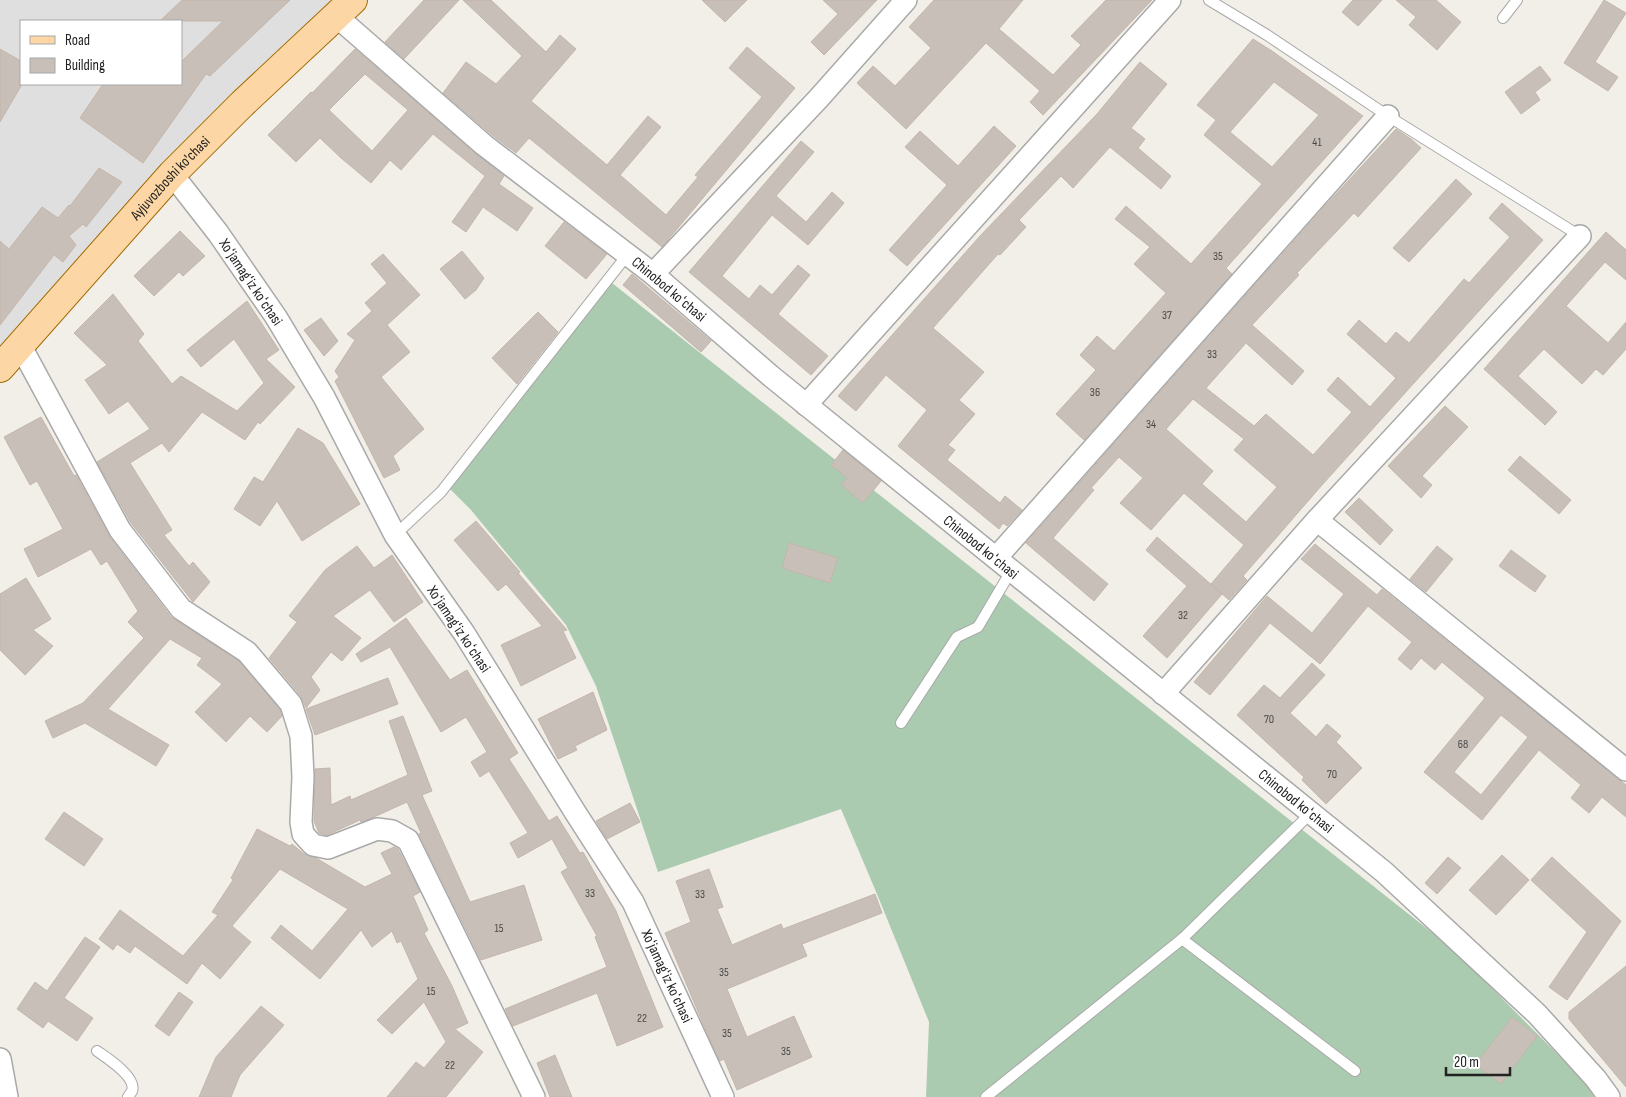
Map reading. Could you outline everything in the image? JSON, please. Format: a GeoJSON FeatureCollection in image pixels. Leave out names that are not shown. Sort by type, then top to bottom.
{"type":"FeatureCollection","features":[{"type":"Feature","properties":{"kind":"main road","name":"Ayjuvozboshi ko'chasi"},"geometry":{"type":"LineString","coordinates":[[0,368],[172,174],[242,104],[344,8]]}},
{"type":"Feature","properties":{"kind":"street"},"geometry":{"type":"LineString","coordinates":[[653,274],[819,98],[906,0]]}},
{"type":"Feature","properties":{"kind":"street"},"geometry":{"type":"LineString","coordinates":[[806,405],[1170,0]]}},
{"type":"Feature","properties":{"kind":"street","name":"Chinobod koʻchasi"},"geometry":{"type":"LineString","coordinates":[[344,8],[484,146],[653,274],[806,405],[1384,872],[1537,1014],[1610,1097]]}},
{"type":"Feature","properties":{"kind":"street"},"geometry":{"type":"LineString","coordinates":[[1003,565],[1388,116]]}},
{"type":"Feature","properties":{"kind":"street","name":"Xoʻjamagʻiz koʻchasi"},"geometry":{"type":"LineString","coordinates":[[172,174],[218,233],[276,317],[324,397],[395,535],[464,633],[633,902],[723,1097]]}},
{"type":"Feature","properties":{"kind":"street"},"geometry":{"type":"LineString","coordinates":[[1163,694],[1317,520],[1580,236]]}},
{"type":"Feature","properties":{"kind":"street"},"geometry":{"type":"LineString","coordinates":[[20,345],[120,530],[181,609],[247,652],[291,704],[301,736],[303,777],[301,822],[303,834],[313,845],[328,848],[377,829],[392,832],[408,840],[534,1097]]}},
{"type":"Feature","properties":{"kind":"street"},"geometry":{"type":"LineString","coordinates":[[1317,520],[1626,770]]}},
{"type":"Feature","properties":{"kind":"street"},"geometry":{"type":"LineString","coordinates":[[0,1059],[7,1097]]}},
{"type":"Feature","properties":{"kind":"lane"},"geometry":{"type":"LineString","coordinates":[[1210,0],[1388,116],[1580,236]]}},
{"type":"Feature","properties":{"kind":"lane"},"geometry":{"type":"LineString","coordinates":[[1503,18],[1517,0]]}},
{"type":"Feature","properties":{"kind":"lane"},"geometry":{"type":"LineString","coordinates":[[395,535],[441,492],[628,254]]}},
{"type":"Feature","properties":{"kind":"lane"},"geometry":{"type":"LineString","coordinates":[[901,723],[957,637],[978,627],[1003,565]]}},
{"type":"Feature","properties":{"kind":"lane"},"geometry":{"type":"LineString","coordinates":[[986,1097],[1182,939],[1310,813]]}},
{"type":"Feature","properties":{"kind":"lane"},"geometry":{"type":"LineString","coordinates":[[1182,939],[1355,1071]]}},
{"type":"Feature","properties":{"kind":"lane"},"geometry":{"type":"LineString","coordinates":[[97,1051],[128,1075],[132,1084],[132,1091],[128,1097]]}},
{"type":"Feature","properties":{"kind":"shaded area"},"geometry":{"type":"Polygon","coordinates":[[[0,0],[356,0],[0,349],[0,0]]]}},
{"type":"Feature","properties":{"kind":"green space"},"geometry":{"type":"Polygon","coordinates":[[[607,279],[1454,950],[1583,1080],[1594,1097],[926,1097],[929,1022],[841,809],[658,872],[596,686],[566,625],[471,510],[449,488],[607,279]]]}},
{"type":"Feature","properties":{"kind":"building"},"geometry":{"type":"Polygon","coordinates":[[[182,0],[290,0],[210,76],[206,74],[143,163],[80,118],[102,85],[182,85],[182,61],[223,21],[161,20],[182,0]]]}},
{"type":"Feature","properties":{"kind":"building"},"geometry":{"type":"Polygon","coordinates":[[[424,0],[459,0],[404,59],[385,42],[424,0]]]}},
{"type":"Feature","properties":{"kind":"building"},"geometry":{"type":"Polygon","coordinates":[[[463,0],[491,0],[546,52],[560,35],[576,49],[531,101],[607,165],[648,116],[661,127],[620,175],[666,215],[698,177],[695,175],[762,97],[729,68],[747,47],[795,88],[662,247],[529,138],[516,153],[443,93],[466,62],[496,84],[522,56],[463,0]]]}},
{"type":"Feature","properties":{"kind":"building"},"geometry":{"type":"Polygon","coordinates":[[[702,0],[747,0],[725,22],[702,0]]]}},
{"type":"Feature","properties":{"kind":"building"},"geometry":{"type":"Polygon","coordinates":[[[823,0],[877,0],[824,55],[811,42],[838,14],[823,0]]]}},
{"type":"Feature","properties":{"kind":"building"},"geometry":{"type":"Polygon","coordinates":[[[934,0],[1023,0],[999,29],[1053,75],[1081,45],[1071,36],[1106,0],[1152,0],[1043,115],[1030,102],[1040,91],[986,43],[906,129],[857,83],[873,66],[895,86],[931,48],[909,27],[934,0]]]}},
{"type":"Feature","properties":{"kind":"building"},"geometry":{"type":"Polygon","coordinates":[[[1353,0],[1382,0],[1358,26],[1342,12],[1353,0]]]}},
{"type":"Feature","properties":{"kind":"building"},"geometry":{"type":"Polygon","coordinates":[[[1396,0],[1436,0],[1461,22],[1437,50],[1409,25],[1416,17],[1396,0]]]}},
{"type":"Feature","properties":{"kind":"building"},"geometry":{"type":"Polygon","coordinates":[[[1604,0],[1626,13],[1595,62],[1618,77],[1608,91],[1564,63],[1604,0]]]}},
{"type":"Feature","properties":{"kind":"building"},"geometry":{"type":"Polygon","coordinates":[[[1253,39],[1363,116],[1226,268],[1232,274],[1084,440],[1056,414],[1096,370],[1080,355],[1097,336],[1114,351],[1166,293],[1134,264],[1150,247],[1115,219],[1126,206],[1191,264],[1262,184],[1204,135],[1216,120],[1197,105],[1253,39]],[[1274,82],[1230,132],[1272,167],[1319,115],[1274,82]]]}},
{"type":"Feature","properties":{"kind":"building"},"geometry":{"type":"Polygon","coordinates":[[[0,49],[20,60],[21,86],[0,122],[0,49]]]}},
{"type":"Feature","properties":{"kind":"building"},"geometry":{"type":"Polygon","coordinates":[[[355,49],[504,176],[499,184],[533,208],[517,231],[483,207],[466,232],[452,222],[485,176],[433,134],[401,170],[390,160],[371,183],[320,138],[296,162],[268,135],[355,49]],[[365,74],[329,110],[372,151],[408,110],[365,74]]]}},
{"type":"Feature","properties":{"kind":"building"},"geometry":{"type":"Polygon","coordinates":[[[1140,62],[1167,84],[1131,128],[1145,139],[1138,148],[1171,176],[1161,189],[1110,147],[1073,188],[1061,176],[1019,220],[1026,227],[1000,255],[998,254],[933,328],[984,372],[959,400],[975,414],[948,445],[955,450],[947,460],[1000,503],[1005,496],[1022,510],[1007,526],[1003,523],[999,529],[898,446],[927,410],[886,375],[856,411],[838,396],[980,236],[1097,114],[1140,62]]]}},
{"type":"Feature","properties":{"kind":"building"},"geometry":{"type":"Polygon","coordinates":[[[1540,66],[1551,80],[1535,92],[1540,100],[1521,114],[1505,92],[1540,66]]]}},
{"type":"Feature","properties":{"kind":"building"},"geometry":{"type":"Polygon","coordinates":[[[994,126],[1016,146],[907,266],[889,250],[947,185],[905,147],[920,131],[958,166],[994,126]]]}},
{"type":"Feature","properties":{"kind":"building"},"geometry":{"type":"Polygon","coordinates":[[[1396,129],[1421,148],[1358,217],[1354,213],[1297,273],[1299,275],[1252,325],[1304,371],[1292,385],[1246,343],[1206,388],[1254,426],[1266,414],[1313,455],[1352,412],[1327,390],[1338,377],[1370,407],[1396,378],[1347,334],[1359,320],[1386,344],[1396,332],[1409,343],[1464,279],[1469,283],[1510,237],[1489,218],[1502,203],[1543,240],[1322,485],[1243,576],[1247,580],[1229,600],[1211,584],[1244,545],[1184,493],[1151,530],[1120,503],[1143,478],[1119,457],[1091,488],[1094,490],[1053,538],[1108,584],[1094,601],[1026,543],[1325,206],[1396,129]],[[1193,399],[1166,429],[1213,471],[1202,484],[1246,522],[1277,487],[1234,450],[1244,439],[1193,399]]]}},
{"type":"Feature","properties":{"kind":"building"},"geometry":{"type":"Polygon","coordinates":[[[801,141],[814,152],[776,196],[806,222],[832,192],[844,203],[808,245],[772,215],[722,276],[749,299],[760,285],[772,295],[798,265],[810,275],[778,314],[828,356],[811,375],[689,272],[801,141]]]}},
{"type":"Feature","properties":{"kind":"building"},"geometry":{"type":"Polygon","coordinates":[[[99,168],[122,182],[86,227],[83,224],[69,236],[76,245],[63,262],[54,255],[0,325],[0,241],[9,249],[42,207],[58,218],[70,206],[99,168]]]}},
{"type":"Feature","properties":{"kind":"building"},"geometry":{"type":"Polygon","coordinates":[[[1456,179],[1472,194],[1409,262],[1393,248],[1456,179]]]}},
{"type":"Feature","properties":{"kind":"building"},"geometry":{"type":"Polygon","coordinates":[[[564,222],[607,254],[586,279],[545,246],[564,222]]]}},
{"type":"Feature","properties":{"kind":"building"},"geometry":{"type":"Polygon","coordinates":[[[180,231],[205,256],[183,276],[179,272],[154,296],[134,276],[180,231]]]}},
{"type":"Feature","properties":{"kind":"building"},"geometry":{"type":"Polygon","coordinates":[[[1606,232],[1626,250],[1626,280],[1605,262],[1566,306],[1608,343],[1626,322],[1626,349],[1603,375],[1596,369],[1582,384],[1544,349],[1518,376],[1557,412],[1545,425],[1484,369],[1606,232]]]}},
{"type":"Feature","properties":{"kind":"building"},"geometry":{"type":"Polygon","coordinates":[[[462,251],[484,278],[476,290],[465,299],[440,269],[462,251]]]}},
{"type":"Feature","properties":{"kind":"building"},"geometry":{"type":"Polygon","coordinates":[[[383,254],[420,295],[387,325],[410,352],[381,377],[424,429],[393,456],[400,470],[384,478],[335,381],[339,377],[335,371],[355,340],[347,334],[372,311],[365,303],[387,283],[371,264],[383,254]]]}},
{"type":"Feature","properties":{"kind":"building"},"geometry":{"type":"Polygon","coordinates":[[[632,274],[711,341],[701,352],[623,285],[632,274]]]}},
{"type":"Feature","properties":{"kind":"building"},"geometry":{"type":"Polygon","coordinates":[[[113,294],[144,334],[138,341],[172,384],[181,376],[237,411],[264,383],[234,339],[201,367],[187,350],[247,301],[279,350],[266,359],[295,387],[260,424],[258,422],[245,440],[202,412],[169,452],[162,443],[130,463],[172,530],[164,535],[189,566],[193,562],[210,582],[193,602],[131,523],[97,462],[150,429],[128,401],[109,414],[85,380],[107,365],[74,333],[113,294]]]}},
{"type":"Feature","properties":{"kind":"building"},"geometry":{"type":"Polygon","coordinates":[[[538,312],[558,332],[517,384],[492,358],[538,312]]]}},
{"type":"Feature","properties":{"kind":"building"},"geometry":{"type":"Polygon","coordinates":[[[321,318],[338,341],[324,356],[304,330],[321,318]]]}},
{"type":"Feature","properties":{"kind":"building"},"geometry":{"type":"Polygon","coordinates":[[[1445,406],[1468,427],[1422,476],[1432,485],[1421,498],[1388,466],[1445,406]]]}},
{"type":"Feature","properties":{"kind":"building"},"geometry":{"type":"Polygon","coordinates":[[[41,417],[74,476],[76,475],[109,536],[171,617],[239,661],[280,710],[282,716],[267,732],[250,716],[226,742],[195,712],[222,684],[197,665],[202,658],[170,639],[108,709],[169,745],[156,766],[85,723],[53,738],[45,721],[83,703],[144,638],[128,622],[138,611],[107,561],[101,565],[91,549],[38,577],[24,549],[63,529],[37,481],[30,485],[4,437],[41,417]]]}},
{"type":"Feature","properties":{"kind":"building"},"geometry":{"type":"Polygon","coordinates":[[[298,428],[323,443],[360,504],[302,541],[277,501],[260,526],[234,509],[254,477],[263,482],[298,428]]]}},
{"type":"Feature","properties":{"kind":"building"},"geometry":{"type":"Polygon","coordinates":[[[843,450],[881,481],[863,503],[841,485],[847,478],[831,465],[843,450]]]}},
{"type":"Feature","properties":{"kind":"building"},"geometry":{"type":"Polygon","coordinates":[[[1520,456],[1571,500],[1559,514],[1508,470],[1520,456]]]}},
{"type":"Feature","properties":{"kind":"building"},"geometry":{"type":"Polygon","coordinates":[[[1359,498],[1393,530],[1380,545],[1345,512],[1359,498]]]}},
{"type":"Feature","properties":{"kind":"building"},"geometry":{"type":"Polygon","coordinates":[[[476,521],[567,630],[563,631],[576,658],[521,686],[501,645],[542,626],[506,584],[498,591],[454,540],[476,521]]]}},
{"type":"Feature","properties":{"kind":"building"},"geometry":{"type":"Polygon","coordinates":[[[1157,537],[1222,594],[1167,658],[1143,636],[1187,586],[1146,550],[1157,537]]]}},
{"type":"Feature","properties":{"kind":"building"},"geometry":{"type":"Polygon","coordinates":[[[789,543],[838,558],[830,583],[782,568],[789,543]]]}},
{"type":"Feature","properties":{"kind":"building"},"geometry":{"type":"Polygon","coordinates":[[[1315,544],[1377,595],[1382,589],[1626,785],[1626,817],[1602,797],[1589,813],[1571,798],[1581,785],[1539,750],[1482,820],[1424,772],[1485,698],[1442,662],[1435,670],[1421,658],[1411,670],[1398,659],[1412,642],[1368,606],[1320,664],[1270,623],[1210,695],[1194,682],[1267,596],[1312,633],[1344,594],[1301,559],[1315,544]],[[1501,715],[1454,772],[1481,795],[1528,737],[1501,715]]]}},
{"type":"Feature","properties":{"kind":"building"},"geometry":{"type":"Polygon","coordinates":[[[357,546],[374,568],[392,555],[423,602],[394,622],[370,590],[333,616],[361,638],[342,661],[331,652],[311,677],[320,690],[306,708],[301,696],[269,658],[297,622],[289,616],[325,570],[357,546]]]}},
{"type":"Feature","properties":{"kind":"building"},"geometry":{"type":"Polygon","coordinates":[[[1437,546],[1453,559],[1426,592],[1410,579],[1437,546]]]}},
{"type":"Feature","properties":{"kind":"building"},"geometry":{"type":"Polygon","coordinates":[[[1511,550],[1546,576],[1535,592],[1499,566],[1511,550]]]}},
{"type":"Feature","properties":{"kind":"building"},"geometry":{"type":"Polygon","coordinates":[[[26,578],[51,619],[33,630],[53,646],[25,675],[0,650],[0,594],[26,578]]]}},
{"type":"Feature","properties":{"kind":"building"},"geometry":{"type":"Polygon","coordinates":[[[406,618],[450,680],[467,670],[518,753],[509,759],[549,821],[557,816],[580,853],[583,852],[616,911],[663,1027],[617,1046],[597,993],[513,1026],[505,1009],[607,967],[595,937],[597,936],[561,872],[568,868],[552,839],[518,858],[510,843],[528,833],[489,771],[480,777],[471,762],[487,752],[466,717],[441,732],[390,647],[361,662],[356,654],[406,618]]]}},
{"type":"Feature","properties":{"kind":"building"},"geometry":{"type":"Polygon","coordinates":[[[1312,663],[1325,675],[1290,713],[1316,737],[1327,724],[1341,736],[1336,742],[1362,768],[1326,804],[1302,780],[1304,777],[1237,715],[1264,685],[1280,698],[1312,663]]]}},
{"type":"Feature","properties":{"kind":"building"},"geometry":{"type":"Polygon","coordinates":[[[388,678],[398,704],[315,735],[306,709],[388,678]]]}},
{"type":"Feature","properties":{"kind":"building"},"geometry":{"type":"Polygon","coordinates":[[[593,692],[607,730],[575,746],[577,750],[558,759],[538,719],[593,692]]]}},
{"type":"Feature","properties":{"kind":"building"},"geometry":{"type":"Polygon","coordinates":[[[403,716],[432,791],[422,795],[470,902],[524,885],[542,940],[481,960],[419,834],[421,833],[407,802],[327,835],[319,833],[314,821],[315,769],[330,768],[331,805],[350,796],[351,800],[408,775],[389,721],[403,716]]]}},
{"type":"Feature","properties":{"kind":"building"},"geometry":{"type":"Polygon","coordinates":[[[630,803],[640,822],[607,839],[596,821],[630,803]]]}},
{"type":"Feature","properties":{"kind":"building"},"geometry":{"type":"Polygon","coordinates":[[[64,812],[103,839],[84,866],[45,839],[64,812]]]}},
{"type":"Feature","properties":{"kind":"building"},"geometry":{"type":"Polygon","coordinates":[[[257,829],[290,846],[292,844],[304,854],[316,858],[365,887],[392,874],[381,853],[394,847],[398,849],[420,892],[413,896],[428,930],[424,933],[452,986],[468,1023],[455,1029],[483,1052],[446,1097],[387,1097],[416,1062],[424,1068],[446,1042],[424,1002],[392,1034],[377,1020],[418,979],[401,941],[397,943],[392,931],[372,947],[361,930],[320,979],[271,938],[281,925],[312,951],[348,909],[280,869],[232,926],[251,942],[220,979],[202,963],[187,984],[135,946],[130,953],[117,944],[113,950],[99,939],[120,910],[183,956],[218,915],[212,912],[233,880],[231,878],[257,829]]]}},
{"type":"Feature","properties":{"kind":"building"},"geometry":{"type":"Polygon","coordinates":[[[1502,855],[1529,880],[1496,915],[1469,890],[1502,855]]]}},
{"type":"Feature","properties":{"kind":"building"},"geometry":{"type":"Polygon","coordinates":[[[1448,857],[1461,868],[1437,894],[1425,883],[1448,857]]]}},
{"type":"Feature","properties":{"kind":"building"},"geometry":{"type":"Polygon","coordinates":[[[1552,857],[1621,921],[1567,1000],[1549,987],[1587,932],[1531,880],[1552,857]]]}},
{"type":"Feature","properties":{"kind":"building"},"geometry":{"type":"Polygon","coordinates":[[[709,869],[723,907],[717,909],[732,945],[781,924],[783,929],[875,894],[882,913],[802,944],[807,956],[727,989],[747,1037],[794,1016],[812,1057],[737,1090],[724,1059],[720,1061],[707,1033],[665,933],[691,922],[676,881],[709,869]]]}},
{"type":"Feature","properties":{"kind":"building"},"geometry":{"type":"Polygon","coordinates":[[[85,937],[100,947],[64,998],[93,1018],[77,1041],[48,1021],[43,1028],[17,1009],[35,982],[47,991],[85,937]]]}},
{"type":"Feature","properties":{"kind":"building"},"geometry":{"type":"Polygon","coordinates":[[[1626,966],[1626,1087],[1569,1019],[1569,1012],[1626,966]]]}},
{"type":"Feature","properties":{"kind":"building"},"geometry":{"type":"Polygon","coordinates":[[[179,992],[193,1002],[169,1036],[155,1026],[179,992]]]}},
{"type":"Feature","properties":{"kind":"building"},"geometry":{"type":"Polygon","coordinates":[[[261,1006],[284,1025],[240,1075],[231,1097],[199,1097],[216,1057],[261,1006]]]}},
{"type":"Feature","properties":{"kind":"building"},"geometry":{"type":"Polygon","coordinates":[[[1512,1017],[1537,1036],[1501,1084],[1475,1065],[1512,1017]]]}},
{"type":"Feature","properties":{"kind":"building"},"geometry":{"type":"Polygon","coordinates":[[[555,1055],[572,1097],[550,1097],[537,1063],[555,1055]]]}}]}
